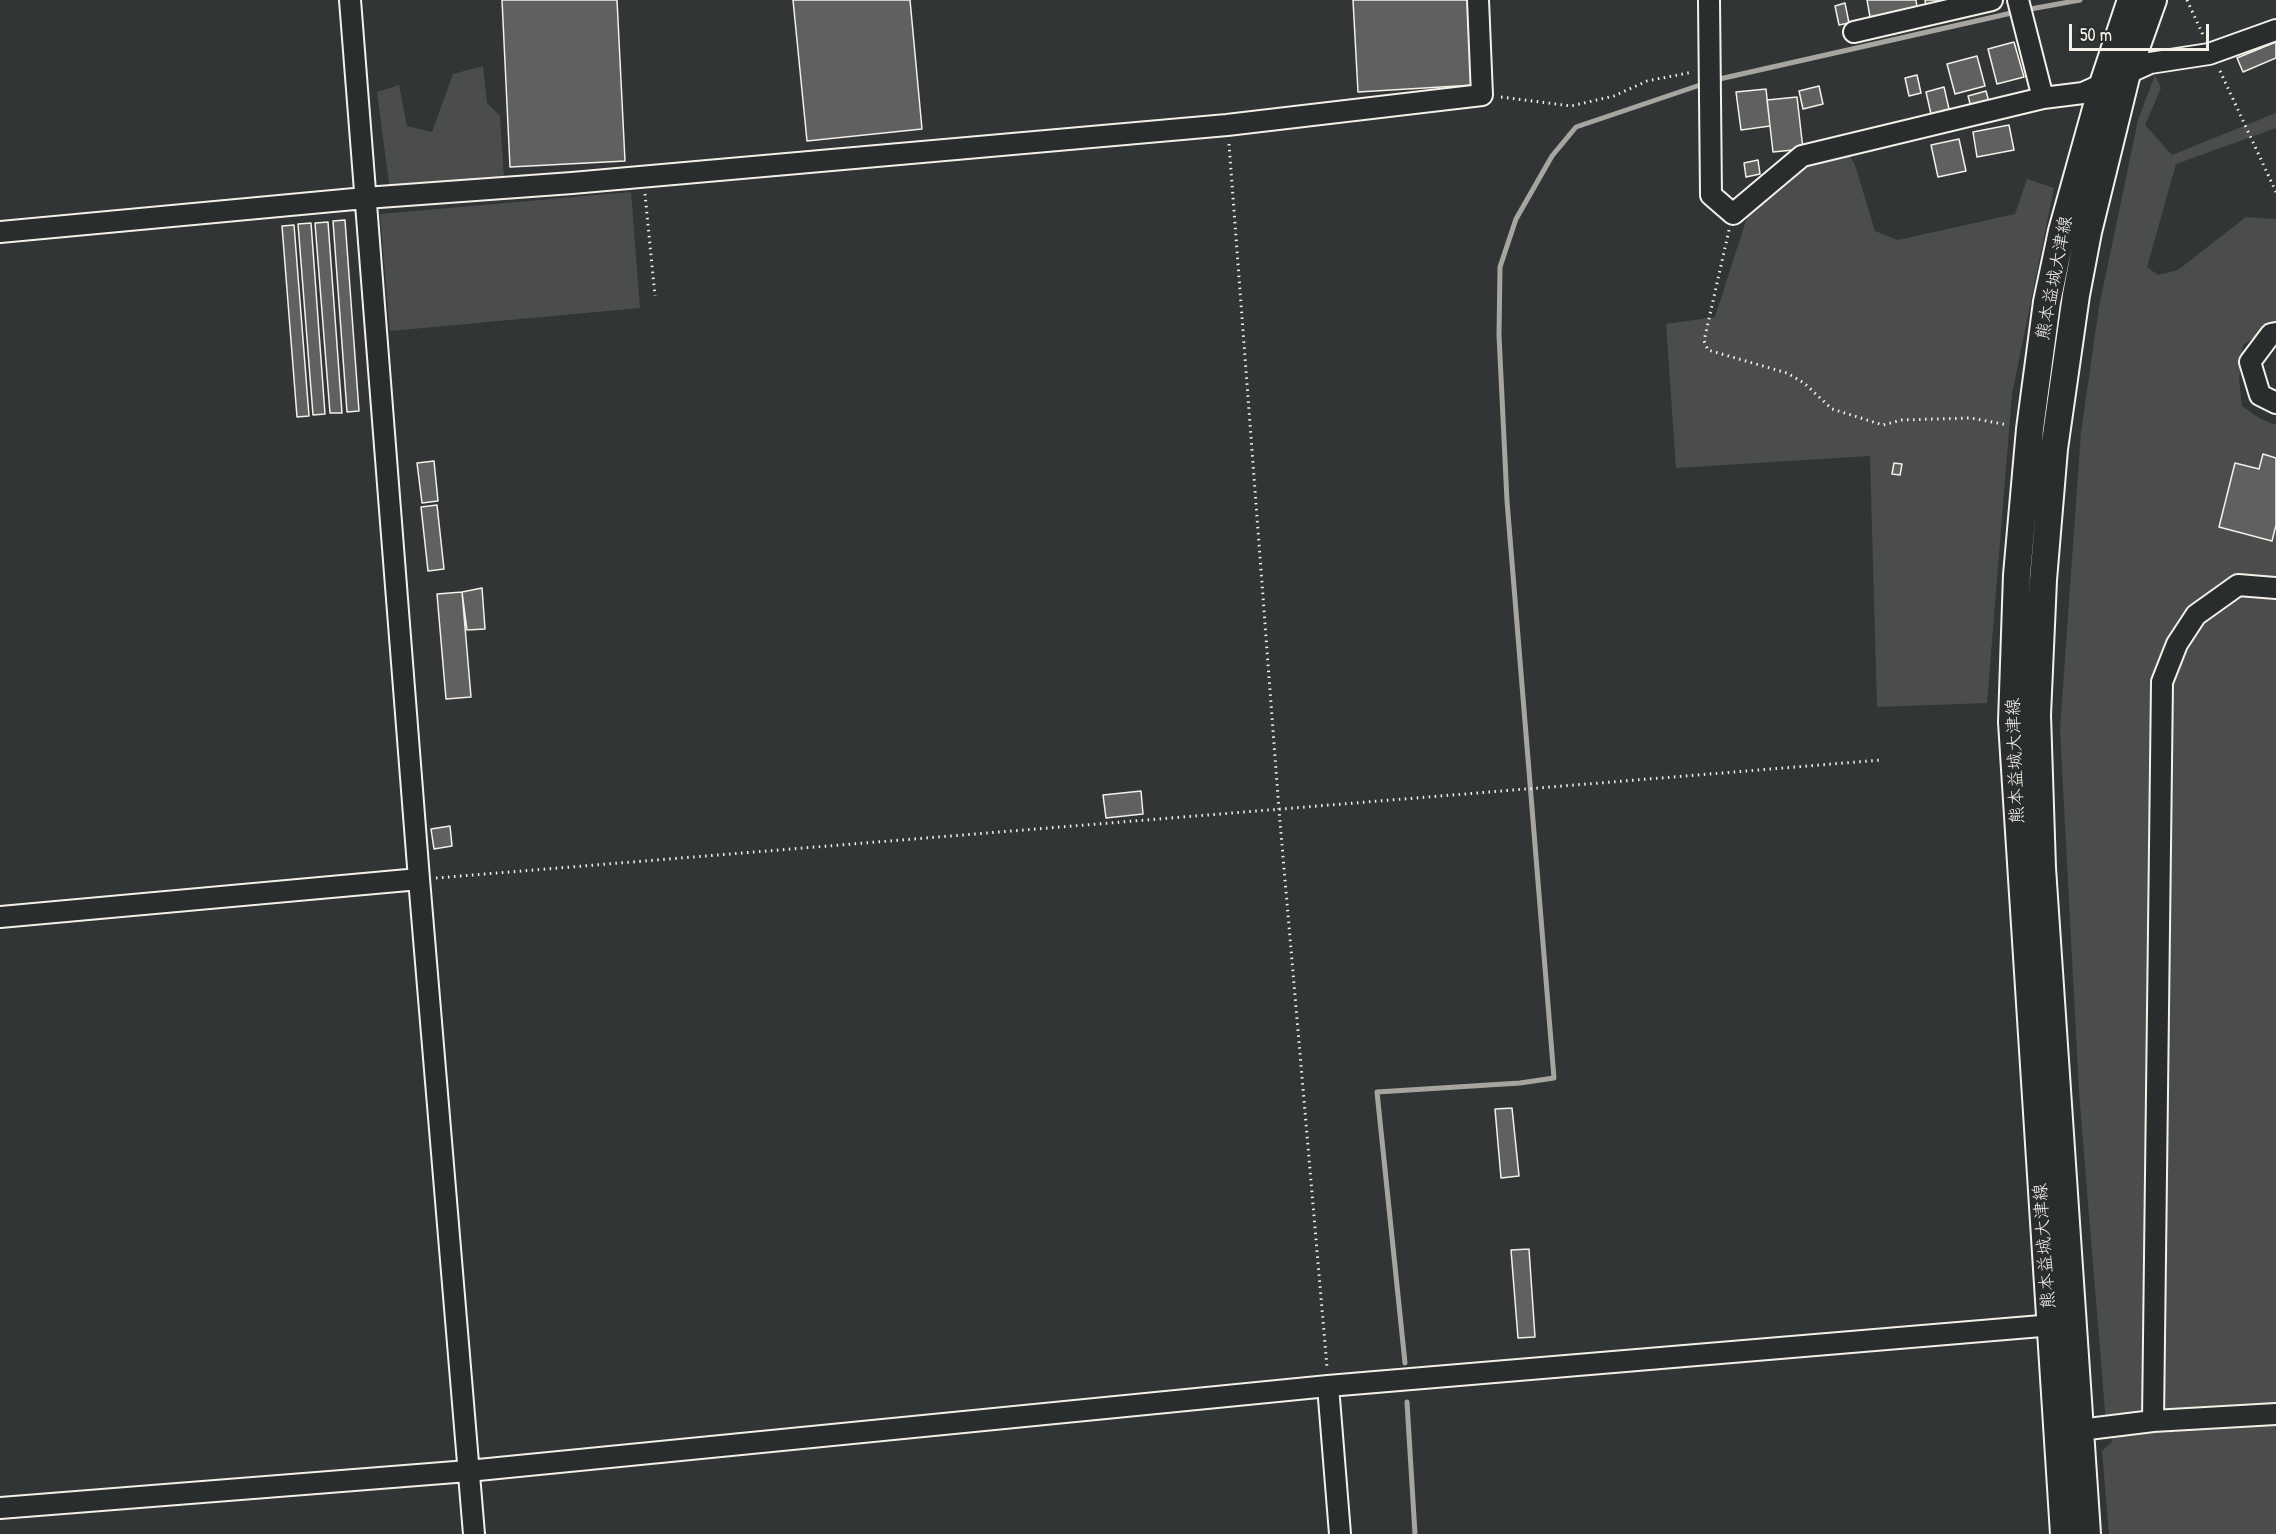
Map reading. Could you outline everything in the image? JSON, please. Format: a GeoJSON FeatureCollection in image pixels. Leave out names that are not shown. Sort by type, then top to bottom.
{"type":"FeatureCollection","features":[{"type":"Feature","properties":{"kind":"main road","name":"熊本益城大津線"},"geometry":{"type":"LineString","coordinates":[[2087,1534],[2080,1430],[2061,1324],[2012,722],[2018,576],[2030,429],[2049,292],[2062,231],[2103,84],[2131,0]]}},
{"type":"Feature","properties":{"kind":"main road","name":"熊本益城大津線"},"geometry":{"type":"LineString","coordinates":[[2064,1534],[2061,1324],[2037,715],[2043,580],[2057,425],[2076,295],[2086,243],[2127,73],[2153,0]]}},
{"type":"Feature","properties":{"kind":"street"},"geometry":{"type":"LineString","coordinates":[[350,0],[419,879],[474,1534]]}},
{"type":"Feature","properties":{"kind":"street"},"geometry":{"type":"LineString","coordinates":[[0,232],[364,198],[572,183],[1227,125],[1482,95],[1478,0]]}},
{"type":"Feature","properties":{"kind":"street"},"geometry":{"type":"LineString","coordinates":[[1709,0],[1711,195],[1733,214],[1802,156],[2043,98],[2083,93],[2150,63],[2209,54],[2276,30]]}},
{"type":"Feature","properties":{"kind":"street"},"geometry":{"type":"LineString","coordinates":[[1854,32],[1992,0]]}},
{"type":"Feature","properties":{"kind":"street"},"geometry":{"type":"LineString","coordinates":[[2020,9],[2043,98]]}},
{"type":"Feature","properties":{"kind":"street"},"geometry":{"type":"LineString","coordinates":[[2276,333],[2271,334],[2250,362],[2260,395],[2276,403]]}},
{"type":"Feature","properties":{"kind":"street"},"geometry":{"type":"LineString","coordinates":[[2153,1421],[2162,682],[2177,644],[2196,615],[2238,585],[2276,588]]}},
{"type":"Feature","properties":{"kind":"street"},"geometry":{"type":"LineString","coordinates":[[0,916],[419,879]]}},
{"type":"Feature","properties":{"kind":"street"},"geometry":{"type":"LineString","coordinates":[[0,1508],[468,1471],[1328,1386],[2061,1324]]}},
{"type":"Feature","properties":{"kind":"street"},"geometry":{"type":"LineString","coordinates":[[1328,1386],[1340,1534]]}},
{"type":"Feature","properties":{"kind":"street"},"geometry":{"type":"LineString","coordinates":[[2080,1430],[2153,1421],[2276,1414]]}},
{"type":"Feature","properties":{"kind":"path"},"geometry":{"type":"LineString","coordinates":[[2187,0],[2206,43]]}},
{"type":"Feature","properties":{"kind":"path"},"geometry":{"type":"LineString","coordinates":[[2217,64],[2276,192]]}},
{"type":"Feature","properties":{"kind":"path"},"geometry":{"type":"LineString","coordinates":[[1482,95],[1571,106],[1614,96],[1647,81],[1710,70]]}},
{"type":"Feature","properties":{"kind":"path"},"geometry":{"type":"LineString","coordinates":[[1227,125],[1279,810],[1328,1386]]}},
{"type":"Feature","properties":{"kind":"path"},"geometry":{"type":"LineString","coordinates":[[643,176],[655,296]]}},
{"type":"Feature","properties":{"kind":"path"},"geometry":{"type":"LineString","coordinates":[[1733,214],[1704,341],[1708,350],[1787,373],[1804,383],[1832,409],[1883,425],[1902,420],[1971,418],[2030,429]]}},
{"type":"Feature","properties":{"kind":"path"},"geometry":{"type":"LineString","coordinates":[[419,879],[1881,760]]}},
{"type":"Feature","properties":{"kind":"shaded area"},"geometry":{"type":"Polygon","coordinates":[[[483,66],[487,103],[500,116],[504,179],[390,191],[377,92],[399,85],[407,126],[432,132],[453,74],[483,66]]]}},
{"type":"Feature","properties":{"kind":"shaded area"},"geometry":{"type":"Polygon","coordinates":[[[2155,75],[2161,88],[2145,125],[2172,155],[2276,113],[2276,128],[2176,164],[2147,267],[2158,275],[2178,270],[2246,217],[2276,219],[2276,322],[2243,345],[2239,379],[2242,406],[2259,418],[2276,425],[2276,1534],[2109,1534],[2102,1451],[2112,1442],[2114,1421],[2106,1424],[2079,1092],[2060,729],[2081,432],[2099,307],[2138,120],[2155,75]]]}},
{"type":"Feature","properties":{"kind":"shaded area"},"geometry":{"type":"Polygon","coordinates":[[[1848,152],[1855,165],[1875,231],[1898,240],[2015,214],[2027,179],[2054,188],[2012,394],[1987,703],[1877,707],[1870,456],[1676,468],[1666,324],[1715,317],[1749,211],[1803,163],[1848,152]]]}},
{"type":"Feature","properties":{"kind":"shaded area"},"geometry":{"type":"Polygon","coordinates":[[[631,192],[640,308],[390,331],[380,214],[631,192]]]}},
{"type":"Feature","properties":{"kind":"building"},"geometry":{"type":"Polygon","coordinates":[[[502,0],[617,0],[625,161],[510,167],[502,0]]]}},
{"type":"Feature","properties":{"kind":"building"},"geometry":{"type":"Polygon","coordinates":[[[793,0],[910,0],[922,129],[807,141],[793,0]]]}},
{"type":"Feature","properties":{"kind":"building"},"geometry":{"type":"Polygon","coordinates":[[[1353,0],[1469,0],[1474,85],[1358,92],[1353,0]]]}},
{"type":"Feature","properties":{"kind":"building"},"geometry":{"type":"Polygon","coordinates":[[[1867,0],[1916,0],[1917,7],[1913,8],[1914,15],[1889,20],[1888,14],[1870,17],[1867,0]]]}},
{"type":"Feature","properties":{"kind":"building"},"geometry":{"type":"Polygon","coordinates":[[[1925,0],[1948,0],[1948,3],[1926,7],[1925,0]]]}},
{"type":"Feature","properties":{"kind":"building"},"geometry":{"type":"Polygon","coordinates":[[[1845,3],[1849,23],[1839,25],[1835,6],[1845,3]]]}},
{"type":"Feature","properties":{"kind":"building"},"geometry":{"type":"Polygon","coordinates":[[[2014,42],[2024,77],[1997,84],[1988,49],[2014,42]]]}},
{"type":"Feature","properties":{"kind":"building"},"geometry":{"type":"Polygon","coordinates":[[[2276,42],[2276,58],[2243,72],[2237,58],[2276,42]]]}},
{"type":"Feature","properties":{"kind":"building"},"geometry":{"type":"Polygon","coordinates":[[[1977,56],[1985,86],[1955,94],[1947,64],[1977,56]]]}},
{"type":"Feature","properties":{"kind":"building"},"geometry":{"type":"Polygon","coordinates":[[[1917,75],[1921,93],[1909,96],[1905,78],[1917,75]]]}},
{"type":"Feature","properties":{"kind":"building"},"geometry":{"type":"Polygon","coordinates":[[[1819,86],[1823,104],[1803,109],[1799,91],[1819,86]]]}},
{"type":"Feature","properties":{"kind":"building"},"geometry":{"type":"Polygon","coordinates":[[[1944,87],[1949,109],[1931,114],[1926,92],[1944,87]]]}},
{"type":"Feature","properties":{"kind":"building"},"geometry":{"type":"Polygon","coordinates":[[[1766,89],[1770,126],[1741,130],[1736,92],[1766,89]]]}},
{"type":"Feature","properties":{"kind":"building"},"geometry":{"type":"Polygon","coordinates":[[[1986,91],[1989,102],[1971,107],[1968,96],[1986,91]]]}},
{"type":"Feature","properties":{"kind":"building"},"geometry":{"type":"Polygon","coordinates":[[[1797,97],[1803,149],[1773,152],[1767,100],[1797,97]]]}},
{"type":"Feature","properties":{"kind":"building"},"geometry":{"type":"Polygon","coordinates":[[[2009,125],[2014,150],[1977,157],[1973,132],[2009,125]]]}},
{"type":"Feature","properties":{"kind":"building"},"geometry":{"type":"Polygon","coordinates":[[[1959,139],[1966,171],[1938,177],[1931,145],[1959,139]]]}},
{"type":"Feature","properties":{"kind":"building"},"geometry":{"type":"Polygon","coordinates":[[[1758,160],[1760,174],[1746,177],[1744,163],[1758,160]]]}},
{"type":"Feature","properties":{"kind":"building"},"geometry":{"type":"Polygon","coordinates":[[[345,220],[359,411],[347,412],[333,221],[345,220]]]}},
{"type":"Feature","properties":{"kind":"building"},"geometry":{"type":"Polygon","coordinates":[[[328,222],[342,413],[330,413],[315,223],[328,222]]]}},
{"type":"Feature","properties":{"kind":"building"},"geometry":{"type":"Polygon","coordinates":[[[311,223],[325,414],[313,415],[298,224],[311,223]]]}},
{"type":"Feature","properties":{"kind":"building"},"geometry":{"type":"Polygon","coordinates":[[[294,225],[309,416],[297,417],[282,226],[294,225]]]}},
{"type":"Feature","properties":{"kind":"building"},"geometry":{"type":"Polygon","coordinates":[[[2263,454],[2276,458],[2276,525],[2272,541],[2219,527],[2235,463],[2259,469],[2263,454]]]}},
{"type":"Feature","properties":{"kind":"building"},"geometry":{"type":"Polygon","coordinates":[[[434,461],[438,501],[422,503],[417,463],[434,461]]]}},
{"type":"Feature","properties":{"kind":"building"},"geometry":{"type":"Polygon","coordinates":[[[1894,463],[1902,464],[1900,475],[1892,474],[1894,463]]]}},
{"type":"Feature","properties":{"kind":"building"},"geometry":{"type":"Polygon","coordinates":[[[437,505],[444,569],[428,571],[421,507],[437,505]]]}},
{"type":"Feature","properties":{"kind":"building"},"geometry":{"type":"Polygon","coordinates":[[[482,588],[485,629],[467,630],[462,592],[482,588]]]}},
{"type":"Feature","properties":{"kind":"building"},"geometry":{"type":"Polygon","coordinates":[[[462,592],[471,697],[446,699],[437,594],[462,592]]]}},
{"type":"Feature","properties":{"kind":"building"},"geometry":{"type":"Polygon","coordinates":[[[1141,791],[1143,814],[1106,818],[1103,795],[1141,791]]]}},
{"type":"Feature","properties":{"kind":"building"},"geometry":{"type":"Polygon","coordinates":[[[450,826],[452,846],[434,849],[431,829],[450,826]]]}},
{"type":"Feature","properties":{"kind":"building"},"geometry":{"type":"Polygon","coordinates":[[[1512,1108],[1519,1176],[1501,1178],[1495,1109],[1512,1108]]]}},
{"type":"Feature","properties":{"kind":"building"},"geometry":{"type":"Polygon","coordinates":[[[1529,1249],[1535,1337],[1518,1338],[1511,1250],[1529,1249]]]}},
{"type":"Feature","properties":{"kind":"waterway"},"geometry":{"type":"LineString","coordinates":[[2025,10],[2080,0]]}},
{"type":"Feature","properties":{"kind":"waterway"},"geometry":{"type":"LineString","coordinates":[[1715,80],[2016,12]]}},
{"type":"Feature","properties":{"kind":"waterway"},"geometry":{"type":"LineString","coordinates":[[1405,1363],[1377,1092],[1520,1083],[1554,1078],[1507,501],[1499,335],[1500,267],[1516,219],[1552,156],[1576,127],[1706,83]]}},
{"type":"Feature","properties":{"kind":"waterway"},"geometry":{"type":"LineString","coordinates":[[1407,1402],[1415,1534]]}}]}
